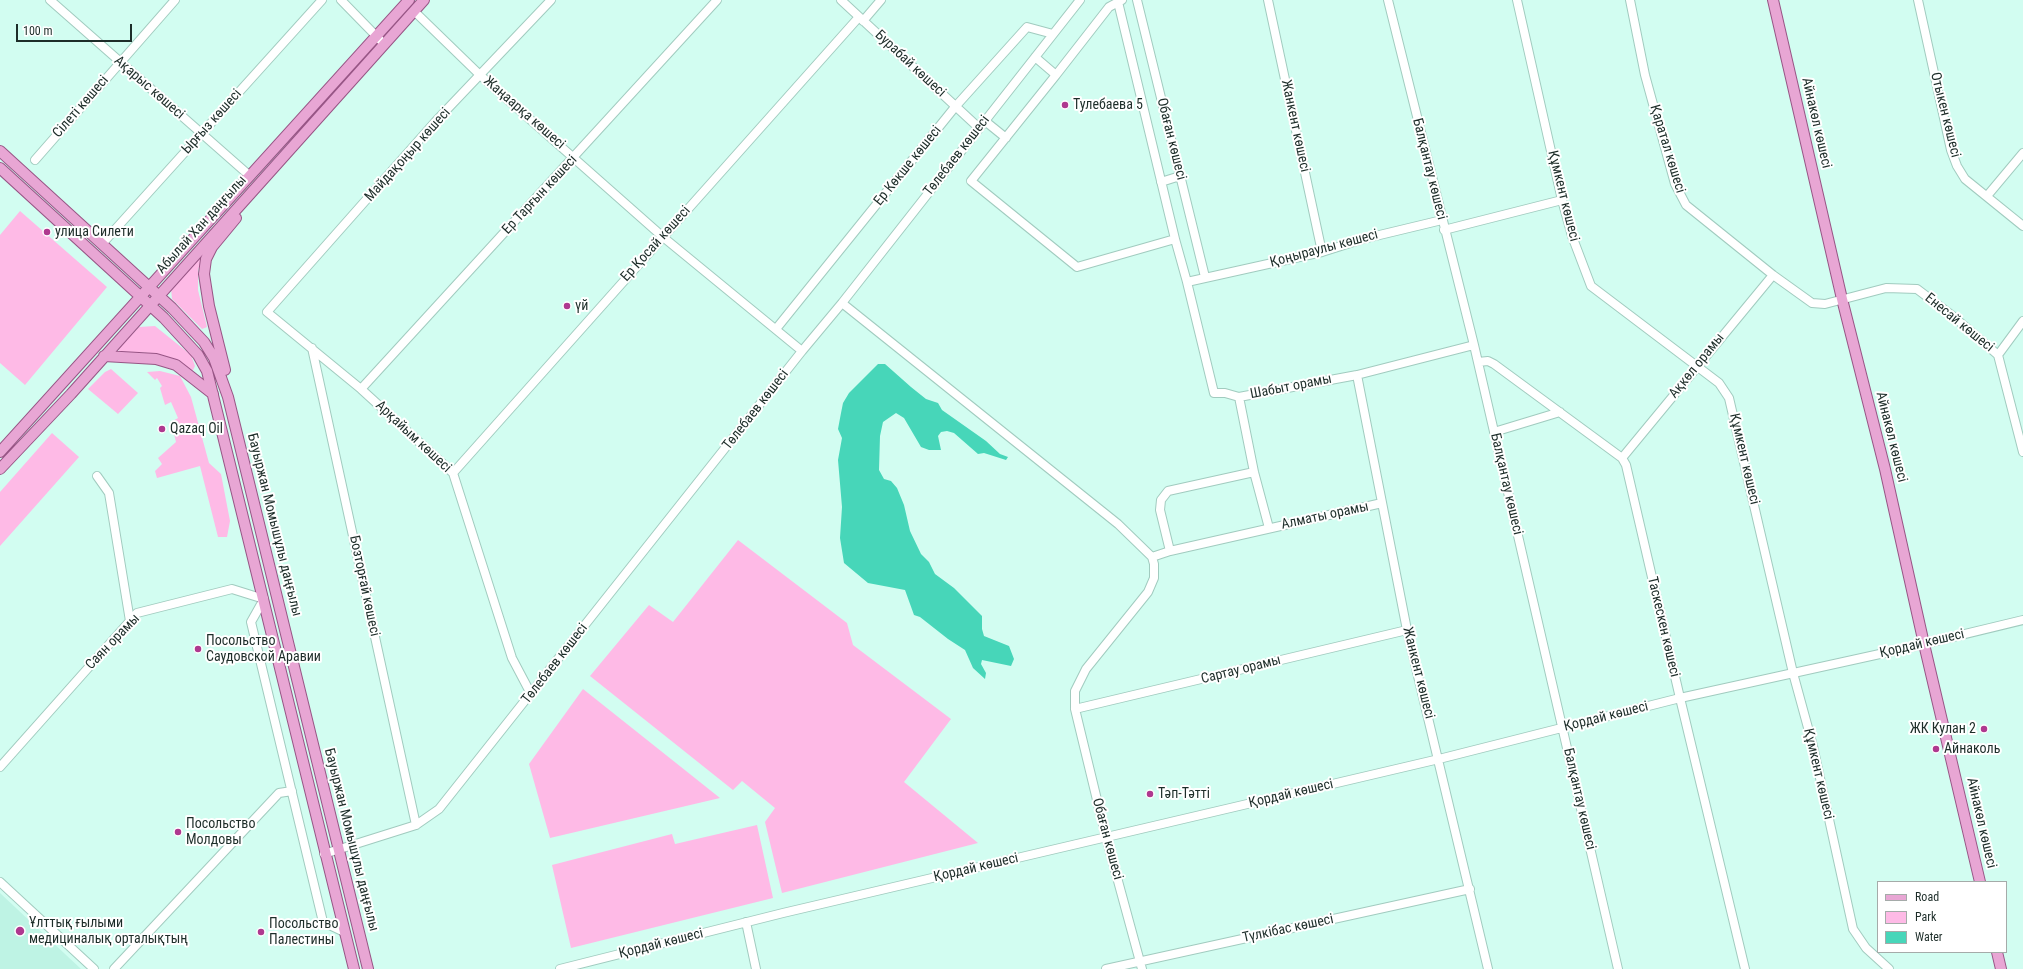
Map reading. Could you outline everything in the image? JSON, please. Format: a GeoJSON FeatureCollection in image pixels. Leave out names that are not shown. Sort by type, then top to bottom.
{"type":"FeatureCollection","features":[{"type":"Feature","properties":{"kind":"main road","name":"Абылай Хан даңғылы"},"geometry":{"type":"LineString","coordinates":[[0,452],[409,0]]}},
{"type":"Feature","properties":{"kind":"main road","name":"Абылай Хан даңғылы"},"geometry":{"type":"LineString","coordinates":[[0,469],[71,394],[258,183],[305,134],[424,0]]}},
{"type":"Feature","properties":{"kind":"main road","name":"Айнакөл көшесі"},"geometry":{"type":"LineString","coordinates":[[1773,0],[1842,299],[1884,462],[1924,644],[1980,881]]}},
{"type":"Feature","properties":{"kind":"main road","name":"Бауыржан Момышұлы даңғылы"},"geometry":{"type":"LineString","coordinates":[[0,151],[150,287],[204,342],[214,358],[228,398],[368,969]]}},
{"type":"Feature","properties":{"kind":"main road","name":"Бауыржан Момышұлы даңғылы"},"geometry":{"type":"LineString","coordinates":[[0,168],[142,296],[198,355],[207,371],[264,599],[324,854],[354,969]]}},
{"type":"Feature","properties":{"kind":"main road"},"geometry":{"type":"LineString","coordinates":[[228,398],[226,376],[205,286],[206,259],[212,247],[239,215],[258,183]]}},
{"type":"Feature","properties":{"kind":"main road"},"geometry":{"type":"LineString","coordinates":[[104,356],[150,358],[176,365],[214,395]]}},
{"type":"Feature","properties":{"kind":"main road"},"geometry":{"type":"LineString","coordinates":[[1997,953],[2001,969]]}},
{"type":"Feature","properties":{"kind":"street","name":"Ақарыс көшесі"},"geometry":{"type":"LineString","coordinates":[[50,0],[250,176]]}},
{"type":"Feature","properties":{"kind":"street","name":"Сілеті көшесі"},"geometry":{"type":"LineString","coordinates":[[35,160],[175,0]]}},
{"type":"Feature","properties":{"kind":"street","name":"Ырғыз көшесі"},"geometry":{"type":"LineString","coordinates":[[102,244],[322,0]]}},
{"type":"Feature","properties":{"kind":"street"},"geometry":{"type":"LineString","coordinates":[[340,0],[384,44]]}},
{"type":"Feature","properties":{"kind":"street","name":"Майдақоңыр көшесі"},"geometry":{"type":"LineString","coordinates":[[267,312],[435,122],[481,76],[551,0]]}},
{"type":"Feature","properties":{"kind":"street","name":"Ер Тарғын көшесі"},"geometry":{"type":"LineString","coordinates":[[361,389],[718,0]]}},
{"type":"Feature","properties":{"kind":"street","name":"Бурабай көшесі"},"geometry":{"type":"LineString","coordinates":[[841,0],[979,128]]}},
{"type":"Feature","properties":{"kind":"street","name":"Ер Қосай көшесі"},"geometry":{"type":"LineString","coordinates":[[453,473],[663,237],[861,19],[881,0]]}},
{"type":"Feature","properties":{"kind":"street","name":"Төлебаев көшесі"},"geometry":{"type":"LineString","coordinates":[[324,854],[416,825],[439,809],[802,351],[842,304],[1080,0]]}},
{"type":"Feature","properties":{"kind":"street","name":"Обаған көшесі"},"geometry":{"type":"LineString","coordinates":[[1137,0],[1205,278]]}},
{"type":"Feature","properties":{"kind":"street","name":"Жанкент көшесі"},"geometry":{"type":"LineString","coordinates":[[1268,0],[1322,252]]}},
{"type":"Feature","properties":{"kind":"street","name":"Балқантау көшесі"},"geometry":{"type":"LineString","coordinates":[[1388,0],[1444,230],[1474,345],[1618,969]]}},
{"type":"Feature","properties":{"kind":"street","name":"Құмкент көшесі"},"geometry":{"type":"LineString","coordinates":[[1517,0],[1562,200],[1572,236],[1591,286],[1719,383],[1729,398],[1793,673],[1813,746],[1853,929],[1866,948],[1889,969]]}},
{"type":"Feature","properties":{"kind":"street","name":"Қаратал көшесі"},"geometry":{"type":"LineString","coordinates":[[1630,0],[1645,75],[1675,184],[1686,205],[1773,275],[1812,303],[1825,304],[1886,288],[1917,289]]}},
{"type":"Feature","properties":{"kind":"street","name":"Отыкен көшесі"},"geometry":{"type":"LineString","coordinates":[[1918,0],[1951,150],[1957,166],[1965,179],[2023,226]]}},
{"type":"Feature","properties":{"kind":"street"},"geometry":{"type":"LineString","coordinates":[[1175,239],[1078,267],[972,181],[1109,7],[1120,1],[1161,182],[1214,393],[1225,393],[1239,397]]}},
{"type":"Feature","properties":{"kind":"street","name":"Жаңаарқа көшесі"},"geometry":{"type":"LineString","coordinates":[[414,11],[481,76],[575,157],[663,237],[802,351]]}},
{"type":"Feature","properties":{"kind":"street","name":"Ер Көкше көшесі"},"geometry":{"type":"LineString","coordinates":[[776,329],[955,107],[1027,27],[1053,34]]}},
{"type":"Feature","properties":{"kind":"street"},"geometry":{"type":"LineString","coordinates":[[1035,57],[1056,75]]}},
{"type":"Feature","properties":{"kind":"street"},"geometry":{"type":"LineString","coordinates":[[985,121],[1006,138]]}},
{"type":"Feature","properties":{"kind":"street"},"geometry":{"type":"LineString","coordinates":[[1987,196],[2023,153]]}},
{"type":"Feature","properties":{"kind":"street"},"geometry":{"type":"LineString","coordinates":[[1161,182],[1180,176]]}},
{"type":"Feature","properties":{"kind":"street"},"geometry":{"type":"LineString","coordinates":[[1444,230],[1562,200]]}},
{"type":"Feature","properties":{"kind":"street","name":"Қоңыраулы көшесі"},"geometry":{"type":"LineString","coordinates":[[1187,282],[1322,252],[1363,239],[1442,220]]}},
{"type":"Feature","properties":{"kind":"street","name":"Ақкөл орамы"},"geometry":{"type":"LineString","coordinates":[[1622,458],[1773,275]]}},
{"type":"Feature","properties":{"kind":"street","name":"Енесай көшесі"},"geometry":{"type":"LineString","coordinates":[[1917,289],[1954,317],[1998,355],[2023,452]]}},
{"type":"Feature","properties":{"kind":"street"},"geometry":{"type":"LineString","coordinates":[[842,304],[1118,524],[1152,557]]}},
{"type":"Feature","properties":{"kind":"street","name":"Арқайым көшесі"},"geometry":{"type":"LineString","coordinates":[[267,312],[361,389],[453,473],[515,667],[531,694]]}},
{"type":"Feature","properties":{"kind":"street"},"geometry":{"type":"LineString","coordinates":[[1998,355],[2023,321]]}},
{"type":"Feature","properties":{"kind":"street","name":"Шабыт орамы"},"geometry":{"type":"LineString","coordinates":[[1268,528],[1254,472],[1239,397],[1357,375],[1474,345]]}},
{"type":"Feature","properties":{"kind":"street","name":"Бозторғай көшесі"},"geometry":{"type":"LineString","coordinates":[[312,348],[416,825]]}},
{"type":"Feature","properties":{"kind":"street"},"geometry":{"type":"LineString","coordinates":[[1478,362],[1488,361],[1494,364],[1622,458]]}},
{"type":"Feature","properties":{"kind":"street","name":"Жанкент көшесі"},"geometry":{"type":"LineString","coordinates":[[1357,375],[1408,630],[1488,969]]}},
{"type":"Feature","properties":{"kind":"street"},"geometry":{"type":"LineString","coordinates":[[1494,432],[1560,412]]}},
{"type":"Feature","properties":{"kind":"street","name":"Таскескен көшесі"},"geometry":{"type":"LineString","coordinates":[[1622,458],[1626,465],[1745,969]]}},
{"type":"Feature","properties":{"kind":"street"},"geometry":{"type":"LineString","coordinates":[[1170,551],[1160,510],[1161,500],[1168,491],[1254,472]]}},
{"type":"Feature","properties":{"kind":"street"},"geometry":{"type":"LineString","coordinates":[[97,476],[109,493],[130,621]]}},
{"type":"Feature","properties":{"kind":"street","name":"Алматы орамы"},"geometry":{"type":"LineString","coordinates":[[1152,557],[1170,551],[1382,503]]}},
{"type":"Feature","properties":{"kind":"street","name":"Обаған көшесі"},"geometry":{"type":"LineString","coordinates":[[1141,965],[1106,837],[1075,709],[1075,691],[1086,669],[1148,592],[1154,578],[1154,564],[1152,557]]}},
{"type":"Feature","properties":{"kind":"street","name":"Саян орамы"},"geometry":{"type":"LineString","coordinates":[[0,767],[137,613],[232,589],[264,599]]}},
{"type":"Feature","properties":{"kind":"street"},"geometry":{"type":"LineString","coordinates":[[264,599],[251,622],[323,922],[344,932]]}},
{"type":"Feature","properties":{"kind":"street","name":"Қордай көшесі"},"geometry":{"type":"LineString","coordinates":[[560,969],[746,922],[1439,759],[1680,698],[1924,644],[2023,620]]}},
{"type":"Feature","properties":{"kind":"street","name":"Сартау орамы"},"geometry":{"type":"LineString","coordinates":[[1075,709],[1408,630]]}},
{"type":"Feature","properties":{"kind":"street"},"geometry":{"type":"LineString","coordinates":[[114,969],[279,794],[292,791]]}},
{"type":"Feature","properties":{"kind":"street"},"geometry":{"type":"LineString","coordinates":[[0,882],[94,969]]}},
{"type":"Feature","properties":{"kind":"street","name":"Түлкібас көшесі"},"geometry":{"type":"LineString","coordinates":[[1106,969],[1141,965],[1470,888]]}},
{"type":"Feature","properties":{"kind":"street"},"geometry":{"type":"LineString","coordinates":[[746,922],[756,969]]}},
{"type":"Feature","properties":{"kind":"shaded area","name":"Ұлттық ғылыми медициналық орталықтың"},"geometry":{"type":"Polygon","coordinates":[[[0,893],[81,969],[0,969],[0,893]]]}},
{"type":"Feature","properties":{"kind":"green space"},"geometry":{"type":"Polygon","coordinates":[[[20,211],[107,287],[25,385],[0,363],[0,235],[20,211]]]}},
{"type":"Feature","properties":{"kind":"green space"},"geometry":{"type":"Polygon","coordinates":[[[204,251],[198,270],[198,290],[207,327],[202,329],[172,299],[171,288],[204,251]]]}},
{"type":"Feature","properties":{"kind":"green space"},"geometry":{"type":"Polygon","coordinates":[[[155,326],[191,355],[195,366],[192,372],[178,361],[150,353],[118,352],[120,347],[139,327],[155,326]]]}},
{"type":"Feature","properties":{"kind":"green space"},"geometry":{"type":"Polygon","coordinates":[[[111,369],[138,393],[118,414],[88,389],[105,372],[111,369]]]}},
{"type":"Feature","properties":{"kind":"green space"},"geometry":{"type":"Polygon","coordinates":[[[160,371],[180,376],[191,397],[209,463],[221,474],[230,521],[227,537],[218,537],[200,466],[157,478],[155,471],[162,464],[158,458],[176,442],[171,422],[178,418],[171,402],[165,405],[160,388],[162,386],[157,378],[155,380],[147,372],[160,371]]]}},
{"type":"Feature","properties":{"kind":"green space"},"geometry":{"type":"Polygon","coordinates":[[[52,433],[79,457],[0,546],[0,492],[52,433]]]}},
{"type":"Feature","properties":{"kind":"green space"},"geometry":{"type":"Polygon","coordinates":[[[738,540],[847,623],[853,645],[951,719],[904,782],[978,843],[782,893],[765,822],[775,808],[742,781],[733,790],[590,676],[649,605],[673,622],[738,540]]]}},
{"type":"Feature","properties":{"kind":"green space"},"geometry":{"type":"Polygon","coordinates":[[[583,689],[720,798],[550,838],[529,764],[583,689]]]}},
{"type":"Feature","properties":{"kind":"green space"},"geometry":{"type":"Polygon","coordinates":[[[757,825],[773,898],[571,948],[552,865],[672,834],[675,844],[757,825]]]}},
{"type":"Feature","properties":{"kind":"water"},"geometry":{"type":"Polygon","coordinates":[[[878,364],[885,364],[926,399],[938,403],[942,410],[986,441],[1000,454],[1008,457],[1006,460],[984,453],[978,454],[954,433],[947,431],[941,432],[938,436],[941,450],[929,450],[921,447],[904,418],[896,413],[883,422],[880,436],[879,470],[884,479],[891,481],[897,488],[904,505],[910,531],[921,554],[929,562],[935,574],[954,588],[982,616],[982,629],[984,636],[1009,646],[1014,659],[1011,666],[982,660],[981,664],[986,673],[985,679],[973,668],[965,650],[920,617],[914,615],[905,590],[868,583],[844,563],[840,538],[842,507],[838,460],[842,438],[838,429],[843,403],[849,393],[878,364]]]}},
{"type":"Feature","properties":{"kind":"place","name":"Тулебаева 5"},"geometry":{"type":"Point","coordinates":[1065,105]}},
{"type":"Feature","properties":{"kind":"place","name":"улица Силети"},"geometry":{"type":"Point","coordinates":[47,232]}},
{"type":"Feature","properties":{"kind":"place","name":"үй"},"geometry":{"type":"Point","coordinates":[567,306]}},
{"type":"Feature","properties":{"kind":"place","name":"Qazaq Oil"},"geometry":{"type":"Point","coordinates":[162,429]}},
{"type":"Feature","properties":{"kind":"place","name":"Посольство Саудовской Аравии"},"geometry":{"type":"Point","coordinates":[198,649]}},
{"type":"Feature","properties":{"kind":"place","name":"ЖК Кулан 2"},"geometry":{"type":"Point","coordinates":[1984,729]}},
{"type":"Feature","properties":{"kind":"place","name":"Айнаколь"},"geometry":{"type":"Point","coordinates":[1936,749]}},
{"type":"Feature","properties":{"kind":"place","name":"Тәп-Тәтті"},"geometry":{"type":"Point","coordinates":[1150,794]}},
{"type":"Feature","properties":{"kind":"place","name":"Посольство Молдовы"},"geometry":{"type":"Point","coordinates":[178,832]}},
{"type":"Feature","properties":{"kind":"place","name":"Ұлттық ғылыми медициналық орталықтың"},"geometry":{"type":"Point","coordinates":[20,931]}},
{"type":"Feature","properties":{"kind":"place","name":"Посольство Палестины"},"geometry":{"type":"Point","coordinates":[261,932]}}]}
